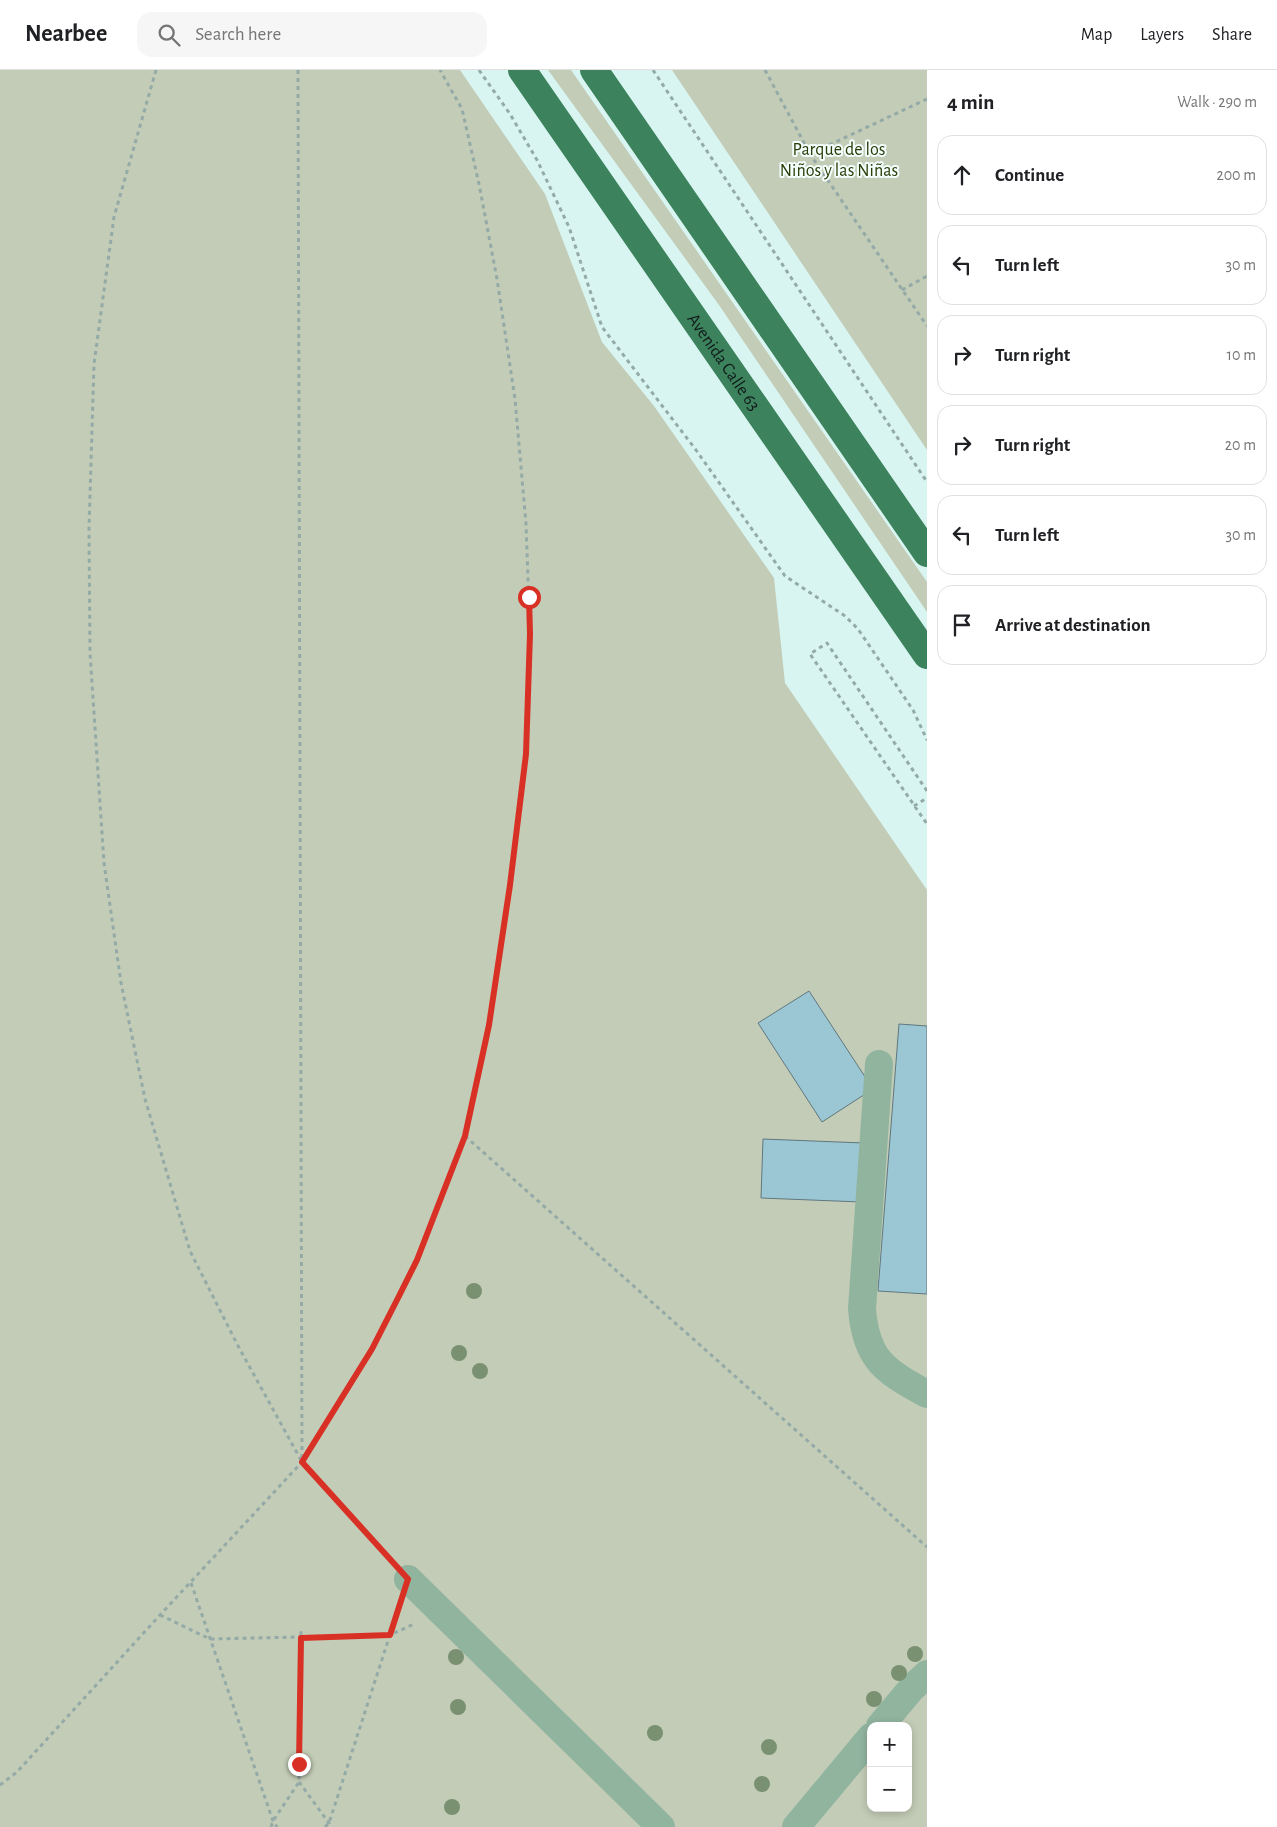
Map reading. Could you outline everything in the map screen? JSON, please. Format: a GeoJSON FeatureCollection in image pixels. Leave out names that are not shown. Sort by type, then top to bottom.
{"type":"FeatureCollection","features":[{"type":"Feature","properties":{"kind":"main road","name":"Avenida Calle 63"},"geometry":{"type":"LineString","coordinates":[[522,70],[927,655]]}},
{"type":"Feature","properties":{"kind":"main road"},"geometry":{"type":"LineString","coordinates":[[594,70],[927,553]]}},
{"type":"Feature","properties":{"kind":"street"},"geometry":{"type":"LineString","coordinates":[[879,1064],[862,1309],[864,1329],[871,1350],[882,1366],[901,1380],[927,1394]]}},
{"type":"Feature","properties":{"kind":"street"},"geometry":{"type":"LineString","coordinates":[[408,1579],[661,1827]]}},
{"type":"Feature","properties":{"kind":"street"},"geometry":{"type":"LineString","coordinates":[[883,1722],[912,1688],[927,1674]]}},
{"type":"Feature","properties":{"kind":"street"},"geometry":{"type":"LineString","coordinates":[[796,1827],[867,1742]]}},
{"type":"Feature","properties":{"kind":"path"},"geometry":{"type":"LineString","coordinates":[[156,70],[114,217],[94,364],[89,529],[90,653],[104,863],[121,983],[144,1099],[190,1251],[237,1344],[302,1462],[408,1579],[329,1825],[325,1827]]}},
{"type":"Feature","properties":{"kind":"path"},"geometry":{"type":"LineString","coordinates":[[298,70],[302,1462]]}},
{"type":"Feature","properties":{"kind":"path"},"geometry":{"type":"LineString","coordinates":[[0,1785],[17,1772],[302,1462],[372,1349],[417,1260],[465,1136],[489,1025],[510,885],[526,754],[530,634],[526,524],[515,399],[497,279],[479,184],[462,109],[440,70]]}},
{"type":"Feature","properties":{"kind":"path"},"geometry":{"type":"LineString","coordinates":[[479,70],[510,114],[537,160],[569,227],[602,327],[696,450],[785,576],[845,616],[858,629],[913,710],[927,740]]}},
{"type":"Feature","properties":{"kind":"path"},"geometry":{"type":"LineString","coordinates":[[653,70],[927,482]]}},
{"type":"Feature","properties":{"kind":"path"},"geometry":{"type":"LineString","coordinates":[[765,70],[810,154],[927,326]]}},
{"type":"Feature","properties":{"kind":"path"},"geometry":{"type":"LineString","coordinates":[[810,154],[927,99]]}},
{"type":"Feature","properties":{"kind":"path"},"geometry":{"type":"LineString","coordinates":[[902,290],[927,276]]}},
{"type":"Feature","properties":{"kind":"path"},"geometry":{"type":"LineString","coordinates":[[927,791],[827,644],[810,654],[927,824]]}},
{"type":"Feature","properties":{"kind":"path"},"geometry":{"type":"LineString","coordinates":[[914,806],[927,798]]}},
{"type":"Feature","properties":{"kind":"path"},"geometry":{"type":"LineString","coordinates":[[465,1136],[927,1547]]}},
{"type":"Feature","properties":{"kind":"path"},"geometry":{"type":"LineString","coordinates":[[190,1583],[273,1821],[277,1827]]}},
{"type":"Feature","properties":{"kind":"path"},"geometry":{"type":"LineString","coordinates":[[160,1615],[210,1638],[301,1638],[390,1635],[442,1612]]}},
{"type":"Feature","properties":{"kind":"path"},"geometry":{"type":"LineString","coordinates":[[271,1827],[299,1782],[301,1628]]}},
{"type":"Feature","properties":{"kind":"path"},"geometry":{"type":"LineString","coordinates":[[299,1782],[329,1825]]}},
{"type":"Feature","properties":{"kind":"green space"},"geometry":{"type":"Polygon","coordinates":[[[0,70],[460,70],[545,194],[602,342],[654,406],[774,578],[785,683],[927,890],[927,1827],[0,1827],[0,70]]]}},
{"type":"Feature","properties":{"kind":"green space"},"geometry":{"type":"Polygon","coordinates":[[[548,70],[571,70],[927,582],[927,612],[719,305],[548,70]]]}},
{"type":"Feature","properties":{"kind":"green space","name":"Parque de los Niños y las Niñas"},"geometry":{"type":"Polygon","coordinates":[[[672,70],[927,70],[927,450],[672,70]]]}},
{"type":"Feature","properties":{"kind":"building"},"geometry":{"type":"Polygon","coordinates":[[[809,991],[873,1089],[822,1122],[758,1023],[809,991]]]}},
{"type":"Feature","properties":{"kind":"building"},"geometry":{"type":"Polygon","coordinates":[[[899,1024],[927,1026],[927,1294],[878,1291],[899,1024]]]}},
{"type":"Feature","properties":{"kind":"building"},"geometry":{"type":"Polygon","coordinates":[[[763,1139],[864,1143],[861,1202],[761,1198],[763,1139]]]}},
{"type":"Feature","properties":{"kind":"route"},"geometry":{"type":"LineString","coordinates":[[299,1764],[301,1638],[390,1635],[408,1579],[302,1462],[372,1349],[417,1260],[465,1136],[489,1025],[510,885],[526,754],[530,634],[529,597]]}}]}
